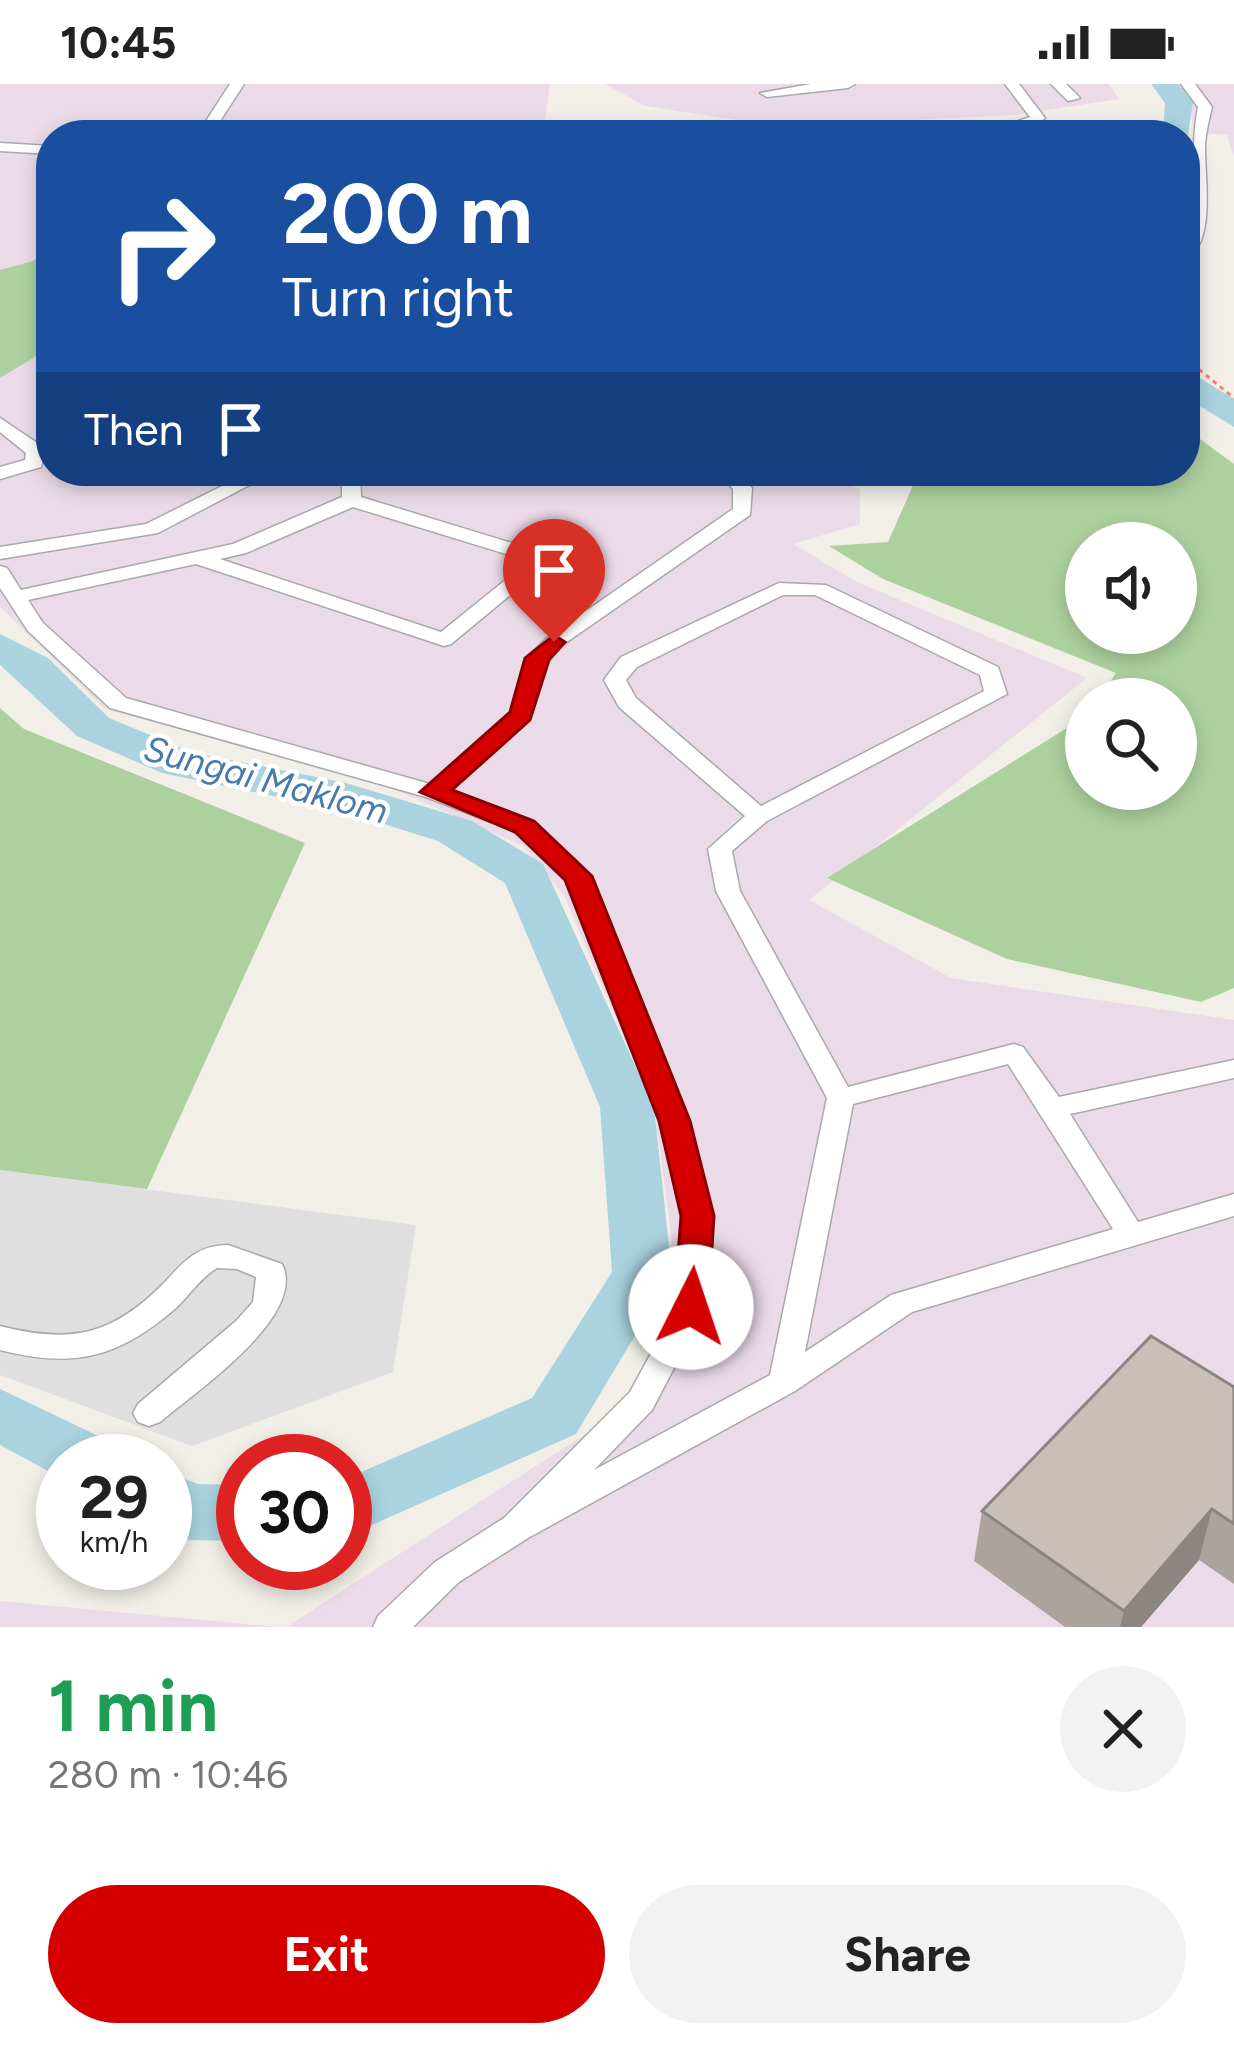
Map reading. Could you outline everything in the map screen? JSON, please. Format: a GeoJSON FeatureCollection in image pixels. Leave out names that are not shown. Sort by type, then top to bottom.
{"type":"FeatureCollection","features":[{"type":"Feature","properties":{"kind":"street"},"geometry":{"type":"LineString","coordinates":[[214,120],[237,84]]}},
{"type":"Feature","properties":{"kind":"street"},"geometry":{"type":"LineString","coordinates":[[752,84],[782,109]]}},
{"type":"Feature","properties":{"kind":"street"},"geometry":{"type":"LineString","coordinates":[[767,93],[848,84]]}},
{"type":"Feature","properties":{"kind":"street"},"geometry":{"type":"LineString","coordinates":[[1012,84],[1036,120]]}},
{"type":"Feature","properties":{"kind":"street"},"geometry":{"type":"LineString","coordinates":[[1058,84],[1073,98]]}},
{"type":"Feature","properties":{"kind":"street"},"geometry":{"type":"LineString","coordinates":[[1188,84],[1205,106],[1200,131]]}},
{"type":"Feature","properties":{"kind":"street"},"geometry":{"type":"LineString","coordinates":[[0,147],[36,149]]}},
{"type":"Feature","properties":{"kind":"street"},"geometry":{"type":"LineString","coordinates":[[0,422],[36,451],[34,463],[0,473]]}},
{"type":"Feature","properties":{"kind":"street"},"geometry":{"type":"LineString","coordinates":[[0,553],[151,529],[237,486]]}},
{"type":"Feature","properties":{"kind":"street"},"geometry":{"type":"LineString","coordinates":[[352,486],[352,500]]}},
{"type":"Feature","properties":{"kind":"street"},"geometry":{"type":"LineString","coordinates":[[434,792],[521,715],[537,658],[627,587],[722,531],[743,511],[741,486]]}},
{"type":"Feature","properties":{"kind":"street"},"geometry":{"type":"LineString","coordinates":[[16,597],[239,549],[352,500],[544,559],[444,640],[200,560]]}},
{"type":"Feature","properties":{"kind":"street"},"geometry":{"type":"LineString","coordinates":[[0,572],[34,627],[118,703],[434,792],[524,826],[578,876],[675,1121],[697,1216],[691,1307],[641,1401],[516,1528]]}},
{"type":"Feature","properties":{"kind":"street"},"geometry":{"type":"LineString","coordinates":[[759,816],[627,701],[615,680],[628,662],[779,590],[800,587],[819,589],[990,672],[995,694],[759,816],[720,849],[728,891],[841,1098],[784,1382]]}},
{"type":"Feature","properties":{"kind":"street"},"geometry":{"type":"LineString","coordinates":[[841,1098],[1014,1052],[1131,1235]]}},
{"type":"Feature","properties":{"kind":"street"},"geometry":{"type":"LineString","coordinates":[[1052,1108],[1234,1069]]}},
{"type":"Feature","properties":{"kind":"street"},"geometry":{"type":"LineString","coordinates":[[390,1627],[447,1572],[516,1528],[784,1382],[902,1303],[1234,1205]]}},
{"type":"Feature","properties":{"kind":"street"},"geometry":{"type":"LineString","coordinates":[[0,1338],[50,1353],[98,1345],[144,1319],[204,1260],[241,1256],[272,1271],[267,1306],[248,1329],[149,1413]]}},
{"type":"Feature","properties":{"kind":"path"},"geometry":{"type":"LineString","coordinates":[[1200,370],[1234,398]]}},
{"type":"Feature","properties":{"kind":"shaded area"},"geometry":{"type":"Polygon","coordinates":[[[0,84],[550,84],[545,120],[36,120],[36,486],[852,486],[860,489],[860,524],[793,544],[857,582],[1087,678],[1065,678],[1065,696],[809,900],[951,978],[1234,1020],[1234,1627],[286,1627],[343,1590],[372,1590],[372,1572],[638,1400],[676,1272],[655,1112],[564,895],[523,846],[391,788],[105,709],[0,607],[0,84]]]}},
{"type":"Feature","properties":{"kind":"shaded area"},"geometry":{"type":"Polygon","coordinates":[[[605,84],[1109,84],[1119,99],[1016,115],[907,120],[737,120],[645,106],[605,84]]]}},
{"type":"Feature","properties":{"kind":"shaded area"},"geometry":{"type":"Polygon","coordinates":[[[1168,84],[1234,84],[1234,157],[1227,135],[1200,133],[1200,120],[1192,120],[1191,104],[1168,84]]]}},
{"type":"Feature","properties":{"kind":"shaded area"},"geometry":{"type":"Polygon","coordinates":[[[0,1170],[416,1225],[393,1372],[192,1446],[192,1434],[160,1434],[0,1375],[0,1170]]]}},
{"type":"Feature","properties":{"kind":"shaded area"},"geometry":{"type":"Polygon","coordinates":[[[0,1601],[277,1627],[0,1627],[0,1601]]]}},
{"type":"Feature","properties":{"kind":"green space"},"geometry":{"type":"Polygon","coordinates":[[[36,258],[36,356],[0,378],[0,270],[36,258]]]}},
{"type":"Feature","properties":{"kind":"green space"},"geometry":{"type":"Polygon","coordinates":[[[1200,439],[1234,464],[1234,988],[1201,1002],[1007,959],[827,878],[1065,729],[1065,810],[1197,810],[1197,678],[1113,678],[1116,673],[1069,654],[1197,654],[1197,522],[1065,522],[1065,652],[883,579],[829,546],[888,542],[913,486],[1200,486],[1200,439]]]}},
{"type":"Feature","properties":{"kind":"green space"},"geometry":{"type":"Polygon","coordinates":[[[0,708],[24,729],[305,843],[147,1189],[0,1170],[0,708]]]}},
{"type":"Feature","properties":{"kind":"building"},"geometry":{"type":"Polygon","coordinates":[[[1151,1336],[1234,1387],[1234,1524],[1212,1509],[1124,1611],[982,1511],[1151,1336]]]}},
{"type":"Feature","properties":{"kind":"waterway"},"geometry":{"type":"LineString","coordinates":[[1164,84],[1179,102],[1178,120]]}},
{"type":"Feature","properties":{"kind":"waterway"},"geometry":{"type":"LineString","coordinates":[[1200,391],[1234,416]]}},
{"type":"Feature","properties":{"kind":"waterway","name":"Sungai Maklom"},"geometry":{"type":"LineString","coordinates":[[0,647],[33,667],[93,727],[178,763],[346,797],[455,831],[526,875],[627,1107],[642,1274],[554,1416],[372,1497]]}},
{"type":"Feature","properties":{"kind":"waterway","name":"Sungai Maklom"},"geometry":{"type":"LineString","coordinates":[[0,1415],[36,1434]]}},
{"type":"Feature","properties":{"kind":"waterway","name":"Sungai Maklom"},"geometry":{"type":"LineString","coordinates":[[192,1512],[216,1512]]}},
{"type":"Feature","properties":{"kind":"route"},"geometry":{"type":"LineString","coordinates":[[554,642],[537,658],[521,715],[501,738],[434,792],[524,826],[578,876],[675,1121],[697,1216],[691,1307]]}}]}
